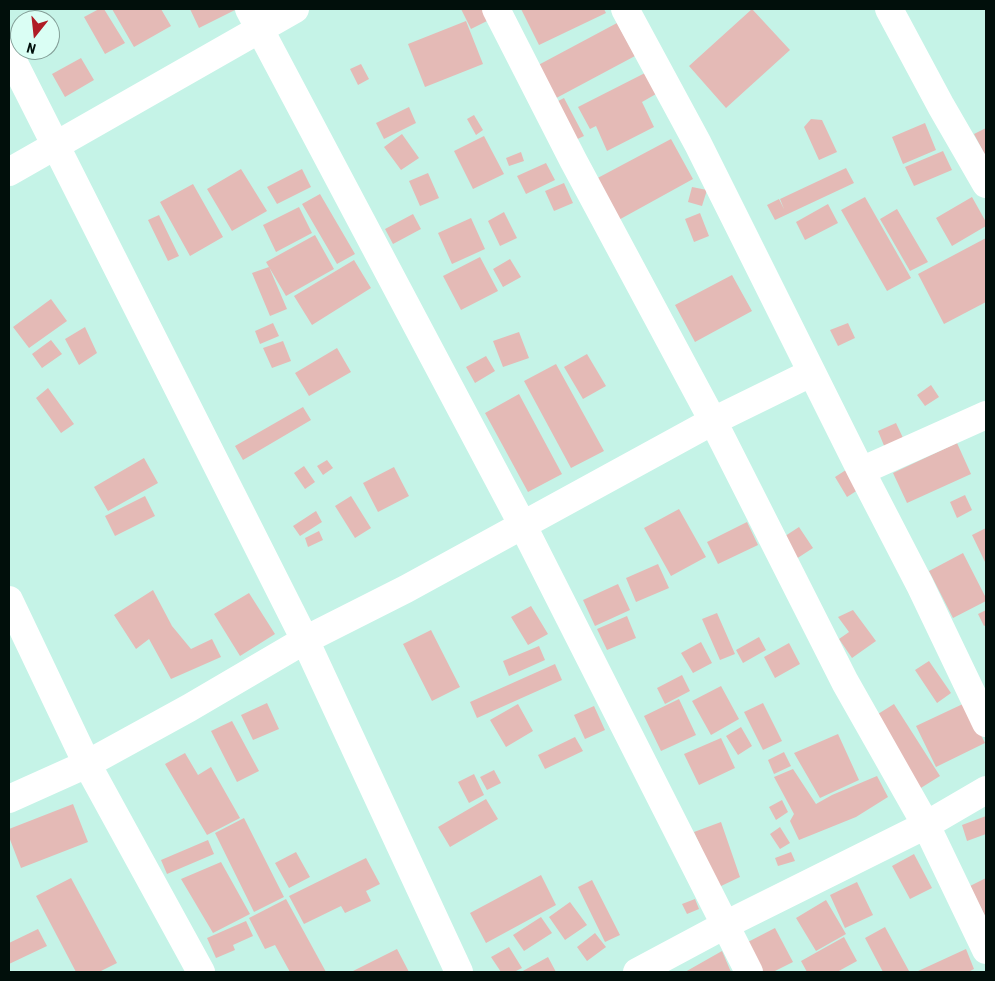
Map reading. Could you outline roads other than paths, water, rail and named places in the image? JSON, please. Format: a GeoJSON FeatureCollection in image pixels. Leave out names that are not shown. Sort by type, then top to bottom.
{"type":"FeatureCollection","features":[{"type":"Feature","properties":{"kind":"street"},"geometry":{"type":"LineString","coordinates":[[9,172],[55,145],[254,18],[295,9]]}},
{"type":"Feature","properties":{"kind":"street"},"geometry":{"type":"LineString","coordinates":[[496,9],[573,160],[713,420],[845,682],[926,825],[986,950]]}},
{"type":"Feature","properties":{"kind":"street"},"geometry":{"type":"LineString","coordinates":[[626,9],[698,144],[811,373],[924,593],[986,723]]}},
{"type":"Feature","properties":{"kind":"street"},"geometry":{"type":"LineString","coordinates":[[888,9],[940,106],[986,184]]}},
{"type":"Feature","properties":{"kind":"street"},"geometry":{"type":"LineString","coordinates":[[254,18],[522,524],[749,972]]}},
{"type":"Feature","properties":{"kind":"street"},"geometry":{"type":"LineString","coordinates":[[9,53],[305,640],[459,972]]}},
{"type":"Feature","properties":{"kind":"street"},"geometry":{"type":"LineString","coordinates":[[9,799],[87,764],[305,640],[406,589],[713,420],[811,373]]}},
{"type":"Feature","properties":{"kind":"street"},"geometry":{"type":"LineString","coordinates":[[861,471],[986,415]]}},
{"type":"Feature","properties":{"kind":"street"},"geometry":{"type":"LineString","coordinates":[[9,600],[87,764],[201,972]]}},
{"type":"Feature","properties":{"kind":"street"},"geometry":{"type":"LineString","coordinates":[[637,972],[726,925],[926,825],[986,790]]}}]}
